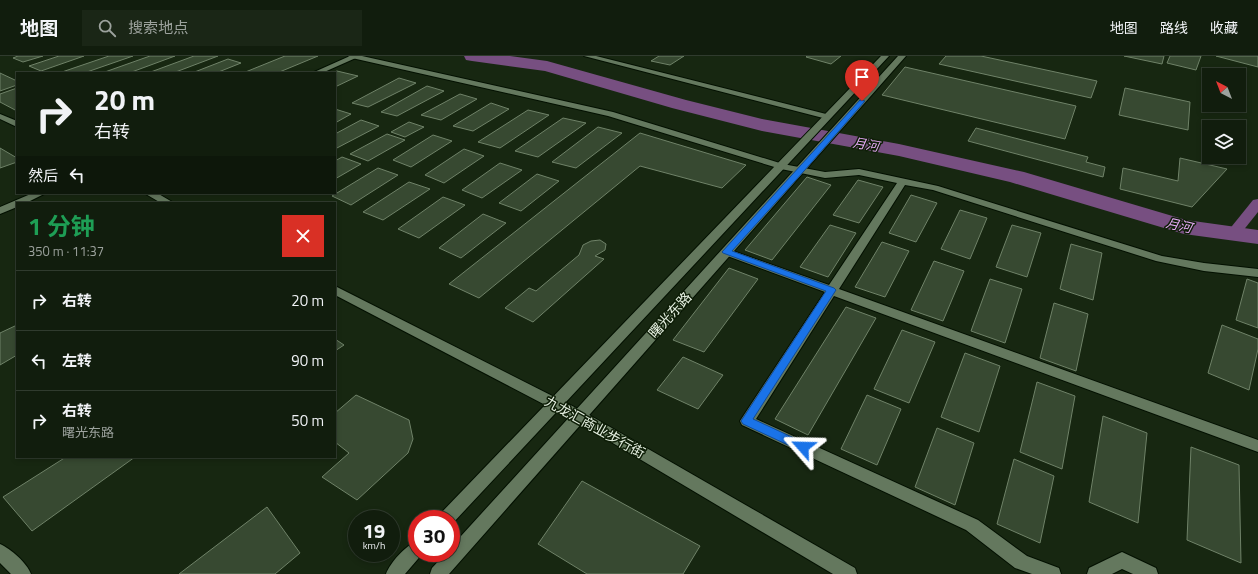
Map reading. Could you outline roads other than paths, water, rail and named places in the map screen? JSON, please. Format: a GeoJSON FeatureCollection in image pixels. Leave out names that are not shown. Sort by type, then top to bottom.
{"type":"FeatureCollection","features":[{"type":"Feature","properties":{"kind":"street"},"geometry":{"type":"LineString","coordinates":[[318,72],[353,56],[610,114],[781,166],[825,175],[859,172],[935,188],[1160,259],[1204,267],[1258,273]]}},
{"type":"Feature","properties":{"kind":"street"},"geometry":{"type":"LineString","coordinates":[[588,56],[827,117]]}},
{"type":"Feature","properties":{"kind":"street","name":"曙光东路"},"geometry":{"type":"LineString","coordinates":[[455,510],[885,56]]}},
{"type":"Feature","properties":{"kind":"street","name":"曙光东路"},"geometry":{"type":"LineString","coordinates":[[438,574],[902,56]]}},
{"type":"Feature","properties":{"kind":"street"},"geometry":{"type":"LineString","coordinates":[[0,116],[16,124]]}},
{"type":"Feature","properties":{"kind":"street"},"geometry":{"type":"LineString","coordinates":[[903,181],[747,421],[972,525],[1021,562],[1054,574]]}},
{"type":"Feature","properties":{"kind":"street"},"geometry":{"type":"LineString","coordinates":[[19,202],[39,194]]}},
{"type":"Feature","properties":{"kind":"street"},"geometry":{"type":"LineString","coordinates":[[151,194],[167,202]]}},
{"type":"Feature","properties":{"kind":"street"},"geometry":{"type":"LineString","coordinates":[[0,211],[16,203]]}},
{"type":"Feature","properties":{"kind":"street"},"geometry":{"type":"LineString","coordinates":[[726,252],[1258,446]]}},
{"type":"Feature","properties":{"kind":"street","name":"九龙汇商业步行街"},"geometry":{"type":"LineString","coordinates":[[336,291],[579,416],[849,574]]}},
{"type":"Feature","properties":{"kind":"street"},"geometry":{"type":"LineString","coordinates":[[0,552],[23,574]]}},
{"type":"Feature","properties":{"kind":"street"},"geometry":{"type":"LineString","coordinates":[[394,574],[408,559]]}},
{"type":"Feature","properties":{"kind":"street"},"geometry":{"type":"LineString","coordinates":[[1095,574],[1122,560],[1150,574]]}},
{"type":"Feature","properties":{"kind":"waterway","name":"月河"},"geometry":{"type":"LineString","coordinates":[[472,56],[547,66],[679,104],[762,125],[899,150],[1016,177],[1184,227],[1258,237]]}},
{"type":"Feature","properties":{"kind":"waterway"},"geometry":{"type":"LineString","coordinates":[[1233,234],[1258,203]]}}]}
